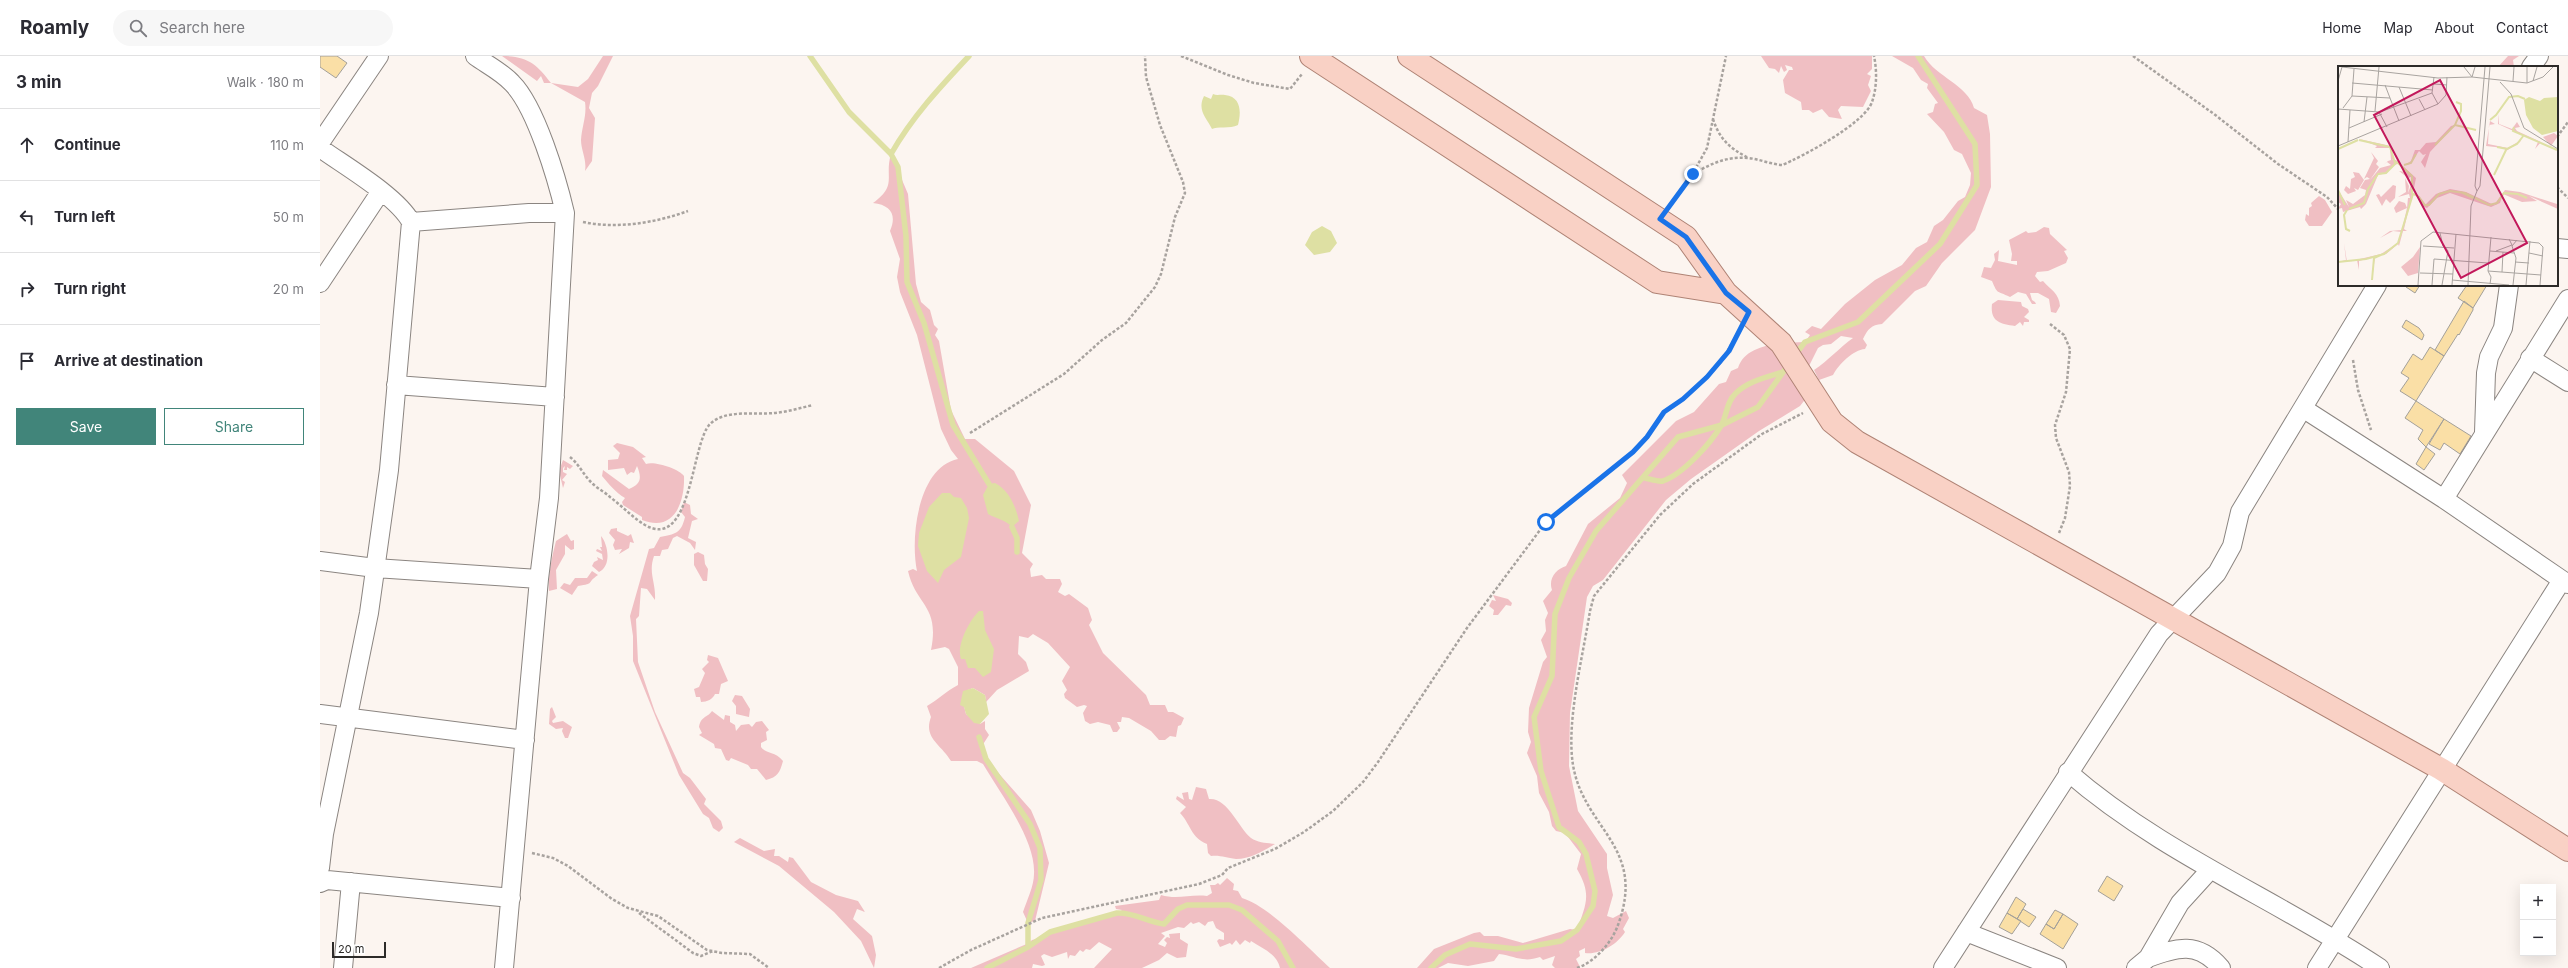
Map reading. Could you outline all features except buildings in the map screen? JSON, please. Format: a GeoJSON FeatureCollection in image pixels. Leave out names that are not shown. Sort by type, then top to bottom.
{"type":"FeatureCollection","features":[{"type":"Feature","properties":{"kind":"main road"},"geometry":{"type":"LineString","coordinates":[[1409,56],[1686,237],[1726,293],[1749,312],[1781,343],[1815,398],[1832,422],[1857,442],[2441,770],[2568,850]]}},
{"type":"Feature","properties":{"kind":"main road"},"geometry":{"type":"LineString","coordinates":[[1314,57],[1657,282],[1726,293]]}},
{"type":"Feature","properties":{"kind":"street"},"geometry":{"type":"LineString","coordinates":[[320,144],[379,56]]}},
{"type":"Feature","properties":{"kind":"street"},"geometry":{"type":"LineString","coordinates":[[475,56],[512,82],[529,107],[557,178],[565,216],[549,498],[539,579],[504,968]]}},
{"type":"Feature","properties":{"kind":"street"},"geometry":{"type":"LineString","coordinates":[[2532,66],[2539,56]]}},
{"type":"Feature","properties":{"kind":"street"},"geometry":{"type":"LineString","coordinates":[[320,148],[381,191],[407,216],[411,222],[389,470],[368,613],[324,834],[320,868]]}},
{"type":"Feature","properties":{"kind":"street"},"geometry":{"type":"LineString","coordinates":[[320,283],[381,191]]}},
{"type":"Feature","properties":{"kind":"street"},"geometry":{"type":"LineString","coordinates":[[411,222],[529,213],[565,216]]}},
{"type":"Feature","properties":{"kind":"street"},"geometry":{"type":"LineString","coordinates":[[2558,248],[2568,249]]}},
{"type":"Feature","properties":{"kind":"street"},"geometry":{"type":"LineString","coordinates":[[1943,968],[2068,772],[2160,634],[2217,573],[2232,546],[2240,512],[2304,409],[2376,286]]}},
{"type":"Feature","properties":{"kind":"street"},"geometry":{"type":"LineString","coordinates":[[2484,434],[2486,373],[2489,357],[2503,328],[2509,286]]}},
{"type":"Feature","properties":{"kind":"street"},"geometry":{"type":"LineString","coordinates":[[2444,499],[2530,358],[2568,299]]}},
{"type":"Feature","properties":{"kind":"street"},"geometry":{"type":"LineString","coordinates":[[2530,358],[2568,382]]}},
{"type":"Feature","properties":{"kind":"street"},"geometry":{"type":"LineString","coordinates":[[396,385],[555,397]]}},
{"type":"Feature","properties":{"kind":"street"},"geometry":{"type":"LineString","coordinates":[[2304,409],[2444,499],[2565,582],[2441,770],[2317,968]]}},
{"type":"Feature","properties":{"kind":"street"},"geometry":{"type":"LineString","coordinates":[[320,560],[375,568],[539,579]]}},
{"type":"Feature","properties":{"kind":"street"},"geometry":{"type":"LineString","coordinates":[[320,714],[347,716],[525,740]]}},
{"type":"Feature","properties":{"kind":"street"},"geometry":{"type":"LineString","coordinates":[[2068,772],[2092,793],[2210,870],[2336,938],[2380,968]]}},
{"type":"Feature","properties":{"kind":"street"},"geometry":{"type":"LineString","coordinates":[[2142,963],[2180,903],[2210,870]]}},
{"type":"Feature","properties":{"kind":"street"},"geometry":{"type":"LineString","coordinates":[[320,882],[327,880],[511,898]]}},
{"type":"Feature","properties":{"kind":"street"},"geometry":{"type":"LineString","coordinates":[[343,968],[350,882]]}},
{"type":"Feature","properties":{"kind":"street"},"geometry":{"type":"LineString","coordinates":[[1966,932],[2036,963],[2057,968]]}},
{"type":"Feature","properties":{"kind":"street"},"geometry":{"type":"LineString","coordinates":[[2142,963],[2175,948],[2188,948],[2202,952],[2221,968]]}},
{"type":"Feature","properties":{"kind":"path"},"geometry":{"type":"LineString","coordinates":[[970,433],[1064,374],[1102,340],[1126,323],[1155,287],[1161,274],[1175,217],[1185,193],[1183,182],[1160,125],[1146,77],[1145,56]]}},
{"type":"Feature","properties":{"kind":"path"},"geometry":{"type":"LineString","coordinates":[[1181,56],[1228,75],[1290,89],[1314,57]]}},
{"type":"Feature","properties":{"kind":"path"},"geometry":{"type":"LineString","coordinates":[[1660,219],[1693,174],[1707,148],[1726,56]]}},
{"type":"Feature","properties":{"kind":"path"},"geometry":{"type":"LineString","coordinates":[[1693,174],[1720,160],[1748,158],[1782,165],[1845,129],[1866,112],[1872,103],[1876,68],[1874,56]]}},
{"type":"Feature","properties":{"kind":"path"},"geometry":{"type":"LineString","coordinates":[[2133,56],[2214,114],[2278,164],[2327,197],[2338,209]]}},
{"type":"Feature","properties":{"kind":"path"},"geometry":{"type":"LineString","coordinates":[[1713,118],[1717,132],[1725,142],[1748,158]]}},
{"type":"Feature","properties":{"kind":"path"},"geometry":{"type":"LineString","coordinates":[[2558,136],[2568,122]]}},
{"type":"Feature","properties":{"kind":"path"},"geometry":{"type":"LineString","coordinates":[[2558,188],[2568,198]]}},
{"type":"Feature","properties":{"kind":"path"},"geometry":{"type":"LineString","coordinates":[[565,216],[604,226],[668,219],[688,211]]}},
{"type":"Feature","properties":{"kind":"path"},"geometry":{"type":"LineString","coordinates":[[939,968],[971,950],[1042,918],[1206,881],[1222,874],[1228,868],[1275,849],[1333,811],[1363,782],[1378,762],[1463,634],[1546,522],[1633,452],[1647,437],[1664,412],[1683,399],[1707,377],[1729,351],[1749,312]]}},
{"type":"Feature","properties":{"kind":"path"},"geometry":{"type":"LineString","coordinates":[[2050,324],[2064,335],[2070,349],[2066,392],[2055,425],[2056,438],[2069,472],[2069,493],[2065,518],[2053,552]]}},
{"type":"Feature","properties":{"kind":"path"},"geometry":{"type":"LineString","coordinates":[[2347,336],[2368,425],[2387,462]]}},
{"type":"Feature","properties":{"kind":"path"},"geometry":{"type":"LineString","coordinates":[[1577,968],[1604,948],[1614,934],[1625,897],[1624,864],[1578,784],[1573,765],[1574,716],[1590,611],[1594,596],[1660,515],[1692,484],[1815,398]]}},
{"type":"Feature","properties":{"kind":"path"},"geometry":{"type":"LineString","coordinates":[[552,446],[577,462],[593,484],[647,526],[662,527],[675,521],[681,512],[688,493],[705,432],[709,424],[717,419],[733,415],[775,413],[813,405]]}},
{"type":"Feature","properties":{"kind":"path"},"geometry":{"type":"LineString","coordinates":[[515,848],[553,858],[568,866],[612,899],[637,911],[693,953],[701,956],[714,951]]}},
{"type":"Feature","properties":{"kind":"path"},"geometry":{"type":"LineString","coordinates":[[637,911],[658,916],[708,950],[750,954],[768,968]]}},
{"type":"Feature","properties":{"kind":"shaded area"},"geometry":{"type":"Polygon","coordinates":[[[502,56],[511,56],[531,62],[551,83],[544,83],[541,76],[537,81],[502,56]]]}},
{"type":"Feature","properties":{"kind":"shaded area"},"geometry":{"type":"Polygon","coordinates":[[[603,56],[613,56],[598,86],[592,93],[589,108],[595,118],[592,161],[585,171],[581,140],[585,116],[585,102],[551,83],[578,87],[588,79],[603,56]]]}},
{"type":"Feature","properties":{"kind":"shaded area"},"geometry":{"type":"Polygon","coordinates":[[[1761,56],[1872,56],[1872,69],[1867,74],[1871,76],[1868,85],[1871,91],[1863,107],[1841,106],[1838,110],[1842,119],[1829,117],[1822,109],[1813,113],[1809,110],[1802,110],[1801,102],[1785,93],[1783,80],[1789,70],[1793,70],[1792,67],[1785,65],[1787,70],[1784,72],[1781,66],[1779,73],[1775,69],[1769,68],[1761,56]]]}},
{"type":"Feature","properties":{"kind":"shaded area"},"geometry":{"type":"Polygon","coordinates":[[[1892,56],[1924,56],[1936,70],[1965,93],[1971,100],[1974,108],[1987,115],[1990,134],[1991,187],[1975,230],[1942,263],[1926,286],[1915,291],[1882,324],[1875,325],[1868,330],[1863,339],[1867,345],[1865,349],[1856,352],[1847,358],[1833,375],[1819,380],[1814,370],[1853,338],[1841,336],[1831,344],[1823,345],[1818,348],[1809,366],[1811,392],[1800,406],[1759,431],[1691,479],[1666,500],[1603,580],[1593,586],[1587,597],[1570,713],[1569,766],[1578,811],[1607,854],[1607,868],[1613,895],[1607,916],[1613,918],[1626,911],[1629,918],[1623,929],[1625,932],[1613,945],[1602,951],[1585,953],[1585,948],[1579,951],[1580,956],[1576,959],[1580,967],[1577,968],[1555,968],[1552,965],[1555,956],[1543,960],[1540,957],[1534,959],[1524,959],[1499,954],[1494,961],[1468,966],[1448,963],[1438,968],[1417,968],[1434,949],[1474,933],[1480,932],[1484,936],[1498,936],[1523,943],[1570,929],[1577,930],[1586,900],[1585,886],[1577,869],[1581,854],[1565,833],[1556,831],[1552,826],[1549,812],[1539,793],[1537,776],[1527,753],[1531,742],[1528,732],[1529,708],[1543,662],[1547,657],[1541,640],[1546,631],[1545,620],[1548,613],[1543,601],[1552,590],[1552,578],[1559,569],[1566,566],[1588,524],[1620,498],[1627,483],[1622,475],[1676,421],[1694,412],[1719,384],[1726,382],[1731,371],[1738,368],[1742,360],[1749,354],[1766,346],[1805,342],[1810,335],[1805,332],[1812,326],[1821,329],[1845,304],[1875,280],[1902,265],[1916,248],[1927,242],[1934,226],[1943,220],[1958,201],[1965,197],[1970,185],[1971,173],[1962,154],[1954,150],[1944,132],[1927,114],[1933,112],[1935,104],[1938,103],[1927,88],[1928,84],[1921,80],[1913,68],[1892,56]]]}},
{"type":"Feature","properties":{"kind":"shaded area"},"geometry":{"type":"Polygon","coordinates":[[[2508,56],[2519,56],[2513,60],[2514,66],[2499,66],[2508,56]]]}},
{"type":"Feature","properties":{"kind":"shaded area"},"geometry":{"type":"Polygon","coordinates":[[[1213,94],[1231,96],[1235,99],[1240,111],[1238,125],[1212,129],[1203,113],[1201,105],[1204,96],[1211,99],[1213,94]]]}},
{"type":"Feature","properties":{"kind":"shaded area"},"geometry":{"type":"Polygon","coordinates":[[[891,154],[908,194],[916,284],[921,302],[930,310],[934,325],[938,329],[935,335],[939,341],[951,410],[965,439],[975,439],[1014,471],[1031,505],[1022,553],[1033,564],[1030,569],[1031,577],[1042,575],[1046,579],[1060,579],[1062,584],[1058,592],[1065,596],[1069,594],[1088,608],[1092,620],[1089,625],[1103,653],[1146,695],[1150,705],[1165,705],[1168,712],[1173,712],[1184,718],[1181,725],[1178,726],[1176,737],[1170,736],[1165,740],[1159,740],[1151,731],[1129,718],[1122,717],[1121,722],[1117,722],[1120,728],[1117,732],[1113,732],[1110,725],[1098,722],[1090,724],[1085,721],[1083,713],[1087,706],[1084,705],[1077,707],[1065,698],[1064,694],[1067,690],[1062,681],[1070,667],[1048,643],[1033,634],[1028,638],[1019,636],[1018,654],[1026,662],[1029,671],[997,690],[986,702],[985,695],[973,688],[968,690],[962,698],[966,714],[980,724],[985,721],[985,729],[989,735],[982,746],[986,759],[1031,810],[1040,831],[1049,863],[1035,921],[1028,923],[1023,912],[1034,879],[1033,861],[1029,847],[1016,817],[983,764],[977,761],[951,761],[931,736],[929,730],[931,717],[927,706],[958,685],[958,667],[949,649],[945,647],[931,650],[933,635],[930,614],[916,592],[908,571],[913,569],[917,571],[915,557],[916,523],[926,489],[934,475],[944,465],[958,459],[951,450],[941,429],[917,335],[900,292],[897,277],[900,259],[890,231],[893,220],[891,212],[884,206],[873,203],[881,197],[888,186],[889,162],[891,154]]]}},
{"type":"Feature","properties":{"kind":"shaded area"},"geometry":{"type":"Polygon","coordinates":[[[2319,196],[2325,200],[2332,212],[2322,226],[2309,226],[2305,220],[2306,214],[2309,216],[2309,208],[2312,206],[2311,203],[2319,196]]]}},
{"type":"Feature","properties":{"kind":"shaded area"},"geometry":{"type":"Polygon","coordinates":[[[1322,226],[1331,231],[1337,243],[1330,252],[1314,255],[1305,245],[1312,232],[1322,226]]]}},
{"type":"Feature","properties":{"kind":"shaded area"},"geometry":{"type":"Polygon","coordinates":[[[2044,227],[2049,228],[2050,234],[2067,250],[2064,251],[2068,258],[2066,263],[2048,271],[2037,272],[2035,276],[2040,282],[2043,281],[2058,298],[2060,306],[2056,313],[2051,312],[2049,299],[2038,293],[2030,293],[2032,300],[2036,304],[2032,304],[2026,294],[2018,292],[2010,297],[1998,292],[1992,281],[1981,277],[1984,267],[1991,268],[1995,260],[1994,254],[1999,250],[1998,261],[2017,265],[2017,261],[2011,261],[2012,254],[2009,240],[2026,231],[2028,233],[2036,232],[2044,227]]]}},
{"type":"Feature","properties":{"kind":"shaded area"},"geometry":{"type":"Polygon","coordinates":[[[1998,300],[2021,302],[2022,306],[2028,309],[2029,312],[2024,317],[2029,320],[2029,322],[2024,322],[2023,326],[2020,322],[2015,326],[1997,321],[1992,314],[1992,304],[1998,300]]]}},
{"type":"Feature","properties":{"kind":"shaded area"},"geometry":{"type":"Polygon","coordinates":[[[617,443],[633,447],[646,457],[642,458],[646,464],[650,463],[666,466],[684,476],[684,486],[680,504],[676,512],[670,518],[663,522],[653,523],[642,520],[642,517],[623,505],[622,502],[625,498],[615,491],[602,476],[603,470],[629,489],[638,483],[640,474],[637,466],[634,473],[631,472],[627,475],[624,468],[608,470],[608,460],[618,459],[620,453],[613,446],[617,443]]]}},
{"type":"Feature","properties":{"kind":"shaded area"},"geometry":{"type":"Polygon","coordinates":[[[563,460],[573,466],[570,469],[567,467],[567,470],[564,470],[565,466],[563,468],[563,472],[567,474],[562,480],[565,482],[563,488],[559,471],[563,460]]]}},
{"type":"Feature","properties":{"kind":"shaded area"},"geometry":{"type":"Polygon","coordinates":[[[995,483],[1008,494],[1016,510],[1019,521],[1012,527],[1009,524],[988,514],[983,495],[989,484],[995,483]]]}},
{"type":"Feature","properties":{"kind":"shaded area"},"geometry":{"type":"Polygon","coordinates":[[[942,493],[950,493],[954,497],[961,498],[967,508],[969,518],[961,557],[944,570],[938,583],[927,571],[918,546],[919,533],[929,507],[942,493]]]}},
{"type":"Feature","properties":{"kind":"shaded area"},"geometry":{"type":"Polygon","coordinates":[[[684,502],[690,505],[691,514],[698,519],[692,521],[688,538],[696,542],[695,550],[690,543],[677,536],[673,538],[668,549],[662,550],[660,556],[654,556],[652,562],[652,573],[655,600],[647,589],[641,588],[639,616],[636,619],[638,662],[655,712],[683,773],[690,778],[706,799],[704,804],[721,821],[723,828],[719,832],[713,828],[709,818],[703,814],[679,775],[633,661],[633,636],[630,616],[649,549],[654,548],[660,537],[673,534],[682,527],[685,517],[681,512],[684,502]]]}},
{"type":"Feature","properties":{"kind":"shaded area"},"geometry":{"type":"Polygon","coordinates":[[[617,528],[617,531],[628,536],[631,534],[634,543],[630,542],[629,548],[619,554],[622,549],[615,550],[613,545],[615,540],[609,533],[611,529],[617,528]]]}},
{"type":"Feature","properties":{"kind":"shaded area"},"geometry":{"type":"Polygon","coordinates":[[[567,534],[571,541],[574,540],[574,549],[571,550],[565,545],[565,554],[556,570],[557,589],[549,591],[550,572],[556,541],[567,534]]]}},
{"type":"Feature","properties":{"kind":"shaded area"},"geometry":{"type":"Polygon","coordinates":[[[601,536],[608,555],[606,565],[599,572],[592,566],[594,562],[598,560],[597,557],[603,560],[602,554],[596,551],[597,549],[602,551],[600,547],[602,547],[601,536]]]}},
{"type":"Feature","properties":{"kind":"shaded area"},"geometry":{"type":"Polygon","coordinates":[[[698,552],[704,555],[705,564],[708,569],[707,581],[703,581],[694,565],[694,554],[698,552]]]}},
{"type":"Feature","properties":{"kind":"shaded area"},"geometry":{"type":"Polygon","coordinates":[[[592,571],[598,575],[589,584],[578,586],[572,595],[560,588],[564,583],[570,585],[575,578],[587,578],[592,571]]]}},
{"type":"Feature","properties":{"kind":"shaded area"},"geometry":{"type":"Polygon","coordinates":[[[1493,595],[1508,599],[1512,603],[1511,606],[1506,605],[1498,615],[1493,615],[1494,610],[1489,606],[1492,600],[1496,601],[1493,595]]]}},
{"type":"Feature","properties":{"kind":"shaded area"},"geometry":{"type":"Polygon","coordinates":[[[979,611],[983,611],[985,630],[994,649],[991,672],[983,677],[975,668],[968,668],[965,659],[961,659],[960,654],[960,647],[964,634],[971,621],[979,611]]]}},
{"type":"Feature","properties":{"kind":"shaded area"},"geometry":{"type":"Polygon","coordinates":[[[708,655],[718,658],[728,681],[721,684],[719,694],[715,694],[710,700],[701,702],[700,697],[696,697],[694,689],[699,687],[705,673],[702,669],[709,662],[707,660],[708,655]]]}},
{"type":"Feature","properties":{"kind":"shaded area"},"geometry":{"type":"Polygon","coordinates":[[[973,688],[985,695],[989,714],[980,724],[974,723],[966,714],[964,707],[960,705],[963,691],[973,688]]]}},
{"type":"Feature","properties":{"kind":"shaded area"},"geometry":{"type":"Polygon","coordinates":[[[735,695],[742,696],[750,709],[749,717],[736,714],[736,706],[732,701],[735,695]]]}},
{"type":"Feature","properties":{"kind":"shaded area"},"geometry":{"type":"Polygon","coordinates":[[[552,707],[556,717],[552,721],[553,723],[563,721],[572,727],[568,738],[565,738],[562,731],[563,728],[556,729],[549,724],[550,709],[552,707]]]}},
{"type":"Feature","properties":{"kind":"shaded area"},"geometry":{"type":"Polygon","coordinates":[[[712,711],[724,720],[725,715],[730,716],[730,722],[735,725],[736,731],[741,725],[749,724],[752,727],[756,722],[762,721],[769,730],[766,732],[767,740],[761,743],[761,747],[765,751],[777,756],[783,761],[776,776],[766,780],[757,769],[751,769],[748,765],[731,758],[729,761],[726,760],[721,749],[715,748],[714,744],[699,735],[702,733],[699,727],[701,721],[712,711]]]}},
{"type":"Feature","properties":{"kind":"shaded area"},"geometry":{"type":"Polygon","coordinates":[[[1196,787],[1206,789],[1209,799],[1221,803],[1227,808],[1251,838],[1260,842],[1275,844],[1247,858],[1236,859],[1211,856],[1208,853],[1207,844],[1197,838],[1180,813],[1186,807],[1176,799],[1177,796],[1184,800],[1182,793],[1188,792],[1189,799],[1192,800],[1196,787]]]}},
{"type":"Feature","properties":{"kind":"shaded area"},"geometry":{"type":"Polygon","coordinates":[[[740,838],[764,851],[775,849],[774,856],[779,856],[788,862],[789,857],[793,858],[811,882],[836,895],[858,901],[865,912],[857,909],[853,919],[872,936],[876,955],[874,968],[861,941],[834,912],[779,866],[734,842],[740,838]]]}},
{"type":"Feature","properties":{"kind":"shaded area"},"geometry":{"type":"Polygon","coordinates":[[[1227,878],[1234,884],[1233,890],[1238,891],[1242,898],[1253,902],[1276,918],[1330,968],[1280,968],[1276,959],[1272,955],[1251,941],[1250,943],[1245,940],[1240,945],[1236,940],[1232,945],[1230,943],[1220,947],[1217,941],[1219,939],[1224,940],[1224,933],[1216,928],[1213,921],[1208,922],[1205,926],[1199,922],[1193,924],[1191,922],[1184,928],[1178,927],[1161,933],[1165,936],[1158,944],[1165,947],[1167,943],[1164,940],[1167,937],[1170,938],[1169,934],[1180,933],[1180,939],[1188,944],[1186,957],[1177,958],[1167,953],[1159,960],[1142,968],[1094,968],[1112,949],[1099,942],[1090,950],[1086,949],[1083,952],[1080,950],[1075,956],[1070,955],[1068,959],[1067,952],[1052,957],[1044,954],[1041,956],[1045,965],[1042,966],[1033,964],[1032,968],[971,968],[1029,943],[1032,940],[1041,938],[1050,932],[1117,913],[1122,910],[1116,909],[1115,906],[1159,900],[1161,895],[1173,897],[1207,896],[1212,893],[1210,885],[1215,885],[1218,883],[1220,885],[1227,878]]]}},
{"type":"Feature","properties":{"kind":"waterway"},"geometry":{"type":"LineString","coordinates":[[810,56],[849,112],[891,154],[898,167],[906,236],[907,282],[924,323],[953,425],[989,484]]}},
{"type":"Feature","properties":{"kind":"waterway"},"geometry":{"type":"LineString","coordinates":[[891,154],[917,115],[969,56]]}},
{"type":"Feature","properties":{"kind":"waterway"},"geometry":{"type":"LineString","coordinates":[[1795,355],[1805,342],[1858,322],[1940,244],[1977,185],[1975,144],[1918,56]]}},
{"type":"Feature","properties":{"kind":"waterway"},"geometry":{"type":"LineString","coordinates":[[1431,968],[1445,955],[1470,944],[1516,949],[1561,941],[1577,930],[1593,906],[1595,891],[1586,854],[1579,842],[1559,827],[1541,771],[1534,717],[1552,676],[1555,614],[1569,578],[1596,531],[1678,437],[1722,425],[1758,407],[1789,364]]}},
{"type":"Feature","properties":{"kind":"waterway"},"geometry":{"type":"LineString","coordinates":[[1645,478],[1663,481],[1679,472],[1695,458],[1716,433],[1723,422],[1728,405],[1736,393],[1752,382],[1783,372]]}},
{"type":"Feature","properties":{"kind":"waterway"},"geometry":{"type":"LineString","coordinates":[[1012,527],[1017,538],[1017,552]]}},
{"type":"Feature","properties":{"kind":"waterway"},"geometry":{"type":"LineString","coordinates":[[979,737],[986,759],[1030,824],[1040,848],[1041,880],[1028,923],[1028,947]]}},
{"type":"Feature","properties":{"kind":"waterway"},"geometry":{"type":"LineString","coordinates":[[987,968],[1028,947],[1050,932],[1117,913],[1129,914],[1164,924],[1178,909],[1187,905],[1229,905],[1242,910],[1278,941],[1293,968]]}},
{"type":"Feature","properties":{"kind":"route"},"geometry":{"type":"LineString","coordinates":[[1546,522],[1633,452],[1647,437],[1664,412],[1683,399],[1707,377],[1729,351],[1749,312],[1726,293],[1686,237],[1660,219],[1693,174]]}}]}
